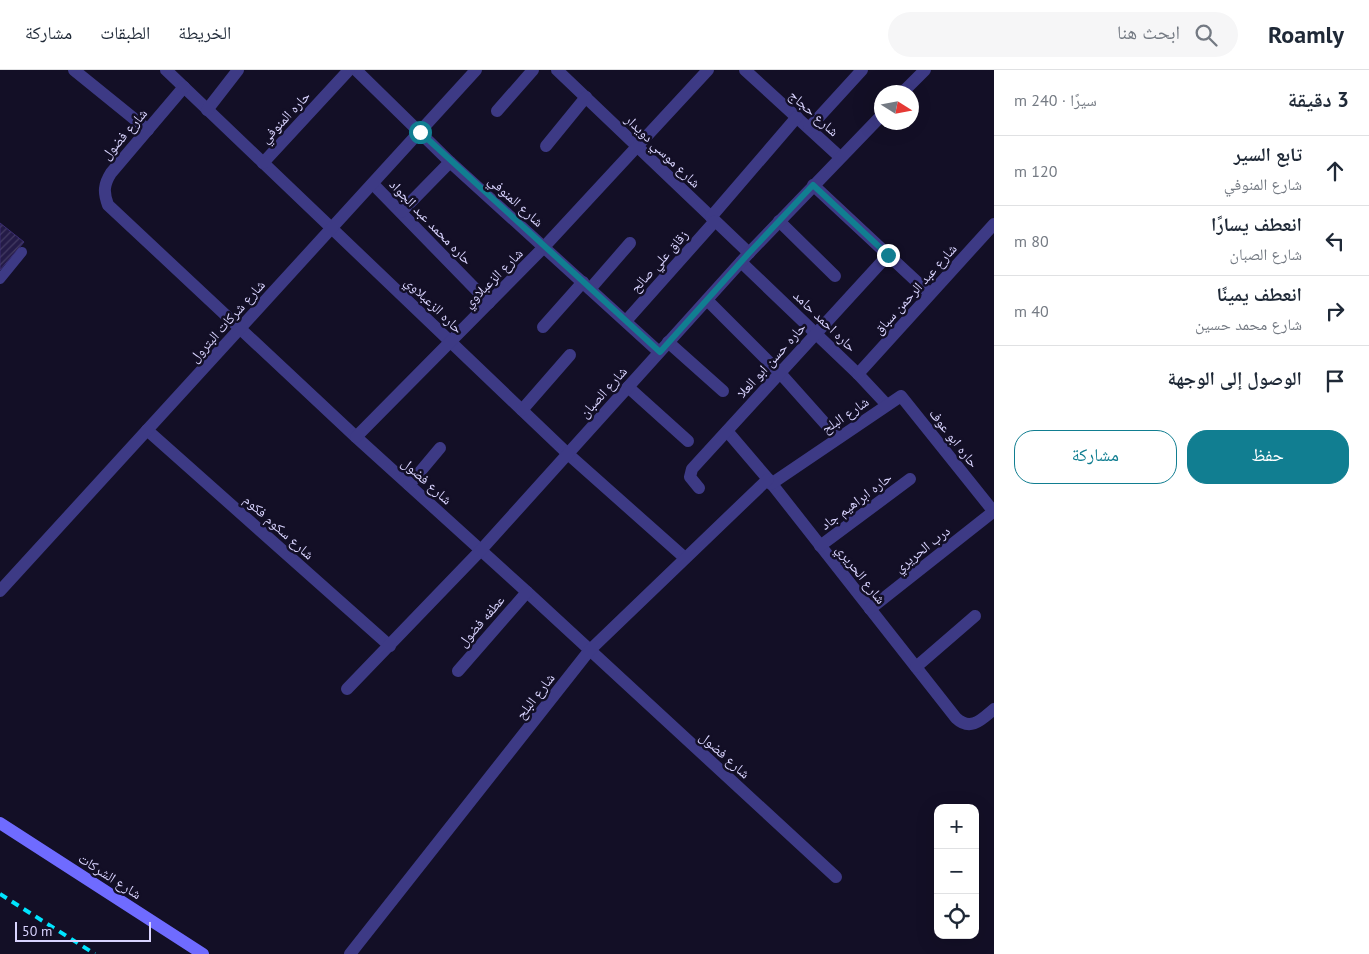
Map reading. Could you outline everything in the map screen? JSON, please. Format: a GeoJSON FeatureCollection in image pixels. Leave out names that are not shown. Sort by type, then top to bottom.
{"type":"FeatureCollection","features":[{"type":"Feature","properties":{"kind":"main road","name":"شارع الشركات"},"geometry":{"type":"LineString","coordinates":[[0,823],[203,954]]}},
{"type":"Feature","properties":{"kind":"street"},"geometry":{"type":"LineString","coordinates":[[74,70],[148,130]]}},
{"type":"Feature","properties":{"kind":"street","name":"حاره الزعبلاوي"},"geometry":{"type":"LineString","coordinates":[[166,70],[568,454],[685,558]]}},
{"type":"Feature","properties":{"kind":"street"},"geometry":{"type":"LineString","coordinates":[[207,110],[238,70]]}},
{"type":"Feature","properties":{"kind":"street","name":"حاره المنوفي"},"geometry":{"type":"LineString","coordinates":[[263,163],[349,70]]}},
{"type":"Feature","properties":{"kind":"street","name":"شارع المنوفي"},"geometry":{"type":"LineString","coordinates":[[356,70],[450,162],[660,352]]}},
{"type":"Feature","properties":{"kind":"street","name":"شارع شركات البترول"},"geometry":{"type":"LineString","coordinates":[[0,591],[476,70]]}},
{"type":"Feature","properties":{"kind":"street"},"geometry":{"type":"LineString","coordinates":[[497,111],[533,70]]}},
{"type":"Feature","properties":{"kind":"street","name":"شارع موسي دويدار"},"geometry":{"type":"LineString","coordinates":[[557,70],[713,219],[745,257]]}},
{"type":"Feature","properties":{"kind":"street","name":"شارع الزعبلاوي"},"geometry":{"type":"LineString","coordinates":[[356,437],[544,247],[708,70]]}},
{"type":"Feature","properties":{"kind":"street","name":"شارع حجاج"},"geometry":{"type":"LineString","coordinates":[[745,70],[840,157]]}},
{"type":"Feature","properties":{"kind":"street"},"geometry":{"type":"LineString","coordinates":[[808,128],[862,70]]}},
{"type":"Feature","properties":{"kind":"street"},"geometry":{"type":"LineString","coordinates":[[910,85],[925,70]]}},
{"type":"Feature","properties":{"kind":"street","name":"شارع فضول"},"geometry":{"type":"LineString","coordinates":[[184,87],[111,172],[105,183],[104,194],[108,205],[356,437],[836,877]]}},
{"type":"Feature","properties":{"kind":"street"},"geometry":{"type":"LineString","coordinates":[[546,146],[586,97]]}},
{"type":"Feature","properties":{"kind":"street","name":"زقاق علي صالح"},"geometry":{"type":"LineString","coordinates":[[626,321],[797,117]]}},
{"type":"Feature","properties":{"kind":"street","name":"شارع الصبان"},"geometry":{"type":"LineString","coordinates":[[348,689],[481,550],[745,257],[874,123]]}},
{"type":"Feature","properties":{"kind":"street"},"geometry":{"type":"LineString","coordinates":[[401,212],[450,162]]}},
{"type":"Feature","properties":{"kind":"street","name":"حاره محمد عبد الجواد"},"geometry":{"type":"LineString","coordinates":[[373,184],[489,303]]}},
{"type":"Feature","properties":{"kind":"street"},"geometry":{"type":"LineString","coordinates":[[813,185],[930,294]]}},
{"type":"Feature","properties":{"kind":"street"},"geometry":{"type":"LineString","coordinates":[[779,221],[835,276]]}},
{"type":"Feature","properties":{"kind":"street","name":"شارع عبد الرحمن سباق"},"geometry":{"type":"LineString","coordinates":[[858,374],[994,224]]}},
{"type":"Feature","properties":{"kind":"street"},"geometry":{"type":"LineString","coordinates":[[543,327],[630,243]]}},
{"type":"Feature","properties":{"kind":"street","name":"حاره حسن ابو العلا"},"geometry":{"type":"LineString","coordinates":[[699,488],[690,476],[690,472],[888,255]]}},
{"type":"Feature","properties":{"kind":"street","name":"حاره احمد حامد"},"geometry":{"type":"LineString","coordinates":[[745,257],[886,405]]}},
{"type":"Feature","properties":{"kind":"street"},"geometry":{"type":"LineString","coordinates":[[707,300],[780,374],[838,438]]}},
{"type":"Feature","properties":{"kind":"street"},"geometry":{"type":"LineString","coordinates":[[668,342],[722,391]]}},
{"type":"Feature","properties":{"kind":"street"},"geometry":{"type":"LineString","coordinates":[[522,410],[570,355]]}},
{"type":"Feature","properties":{"kind":"street"},"geometry":{"type":"LineString","coordinates":[[628,387],[688,441]]}},
{"type":"Feature","properties":{"kind":"street","name":"حاره ابو عوف"},"geometry":{"type":"LineString","coordinates":[[886,405],[899,396],[904,397],[994,512]]}},
{"type":"Feature","properties":{"kind":"street","name":"شارع البلح"},"geometry":{"type":"LineString","coordinates":[[350,954],[589,651],[685,558],[769,482],[886,405]]}},
{"type":"Feature","properties":{"kind":"street","name":"شارع سكوم فكوم"},"geometry":{"type":"LineString","coordinates":[[147,430],[390,646]]}},
{"type":"Feature","properties":{"kind":"street","name":"شارع الحريري"},"geometry":{"type":"LineString","coordinates":[[727,431],[961,723],[968,725],[976,724],[994,708]]}},
{"type":"Feature","properties":{"kind":"street"},"geometry":{"type":"LineString","coordinates":[[409,485],[440,448]]}},
{"type":"Feature","properties":{"kind":"street","name":"حاره ابراهيم جاد"},"geometry":{"type":"LineString","coordinates":[[820,546],[910,479]]}},
{"type":"Feature","properties":{"kind":"street","name":"درب الحريري"},"geometry":{"type":"LineString","coordinates":[[870,609],[994,512]]}},
{"type":"Feature","properties":{"kind":"street","name":"عطفه فضول"},"geometry":{"type":"LineString","coordinates":[[458,671],[527,592]]}},
{"type":"Feature","properties":{"kind":"street"},"geometry":{"type":"LineString","coordinates":[[916,667],[975,616]]}},
{"type":"Feature","properties":{"kind":"lane"},"geometry":{"type":"LineString","coordinates":[[0,278],[22,252]]}},
{"type":"Feature","properties":{"kind":"building"},"geometry":{"type":"Polygon","coordinates":[[[0,223],[24,242],[0,270],[0,223]]]}},
{"type":"Feature","properties":{"kind":"railway"},"geometry":{"type":"LineString","coordinates":[[0,894],[95,954]]}},
{"type":"Feature","properties":{"kind":"route"},"geometry":{"type":"LineString","coordinates":[[420,132],[450,162],[660,352],[813,185],[888,255]]}}]}
